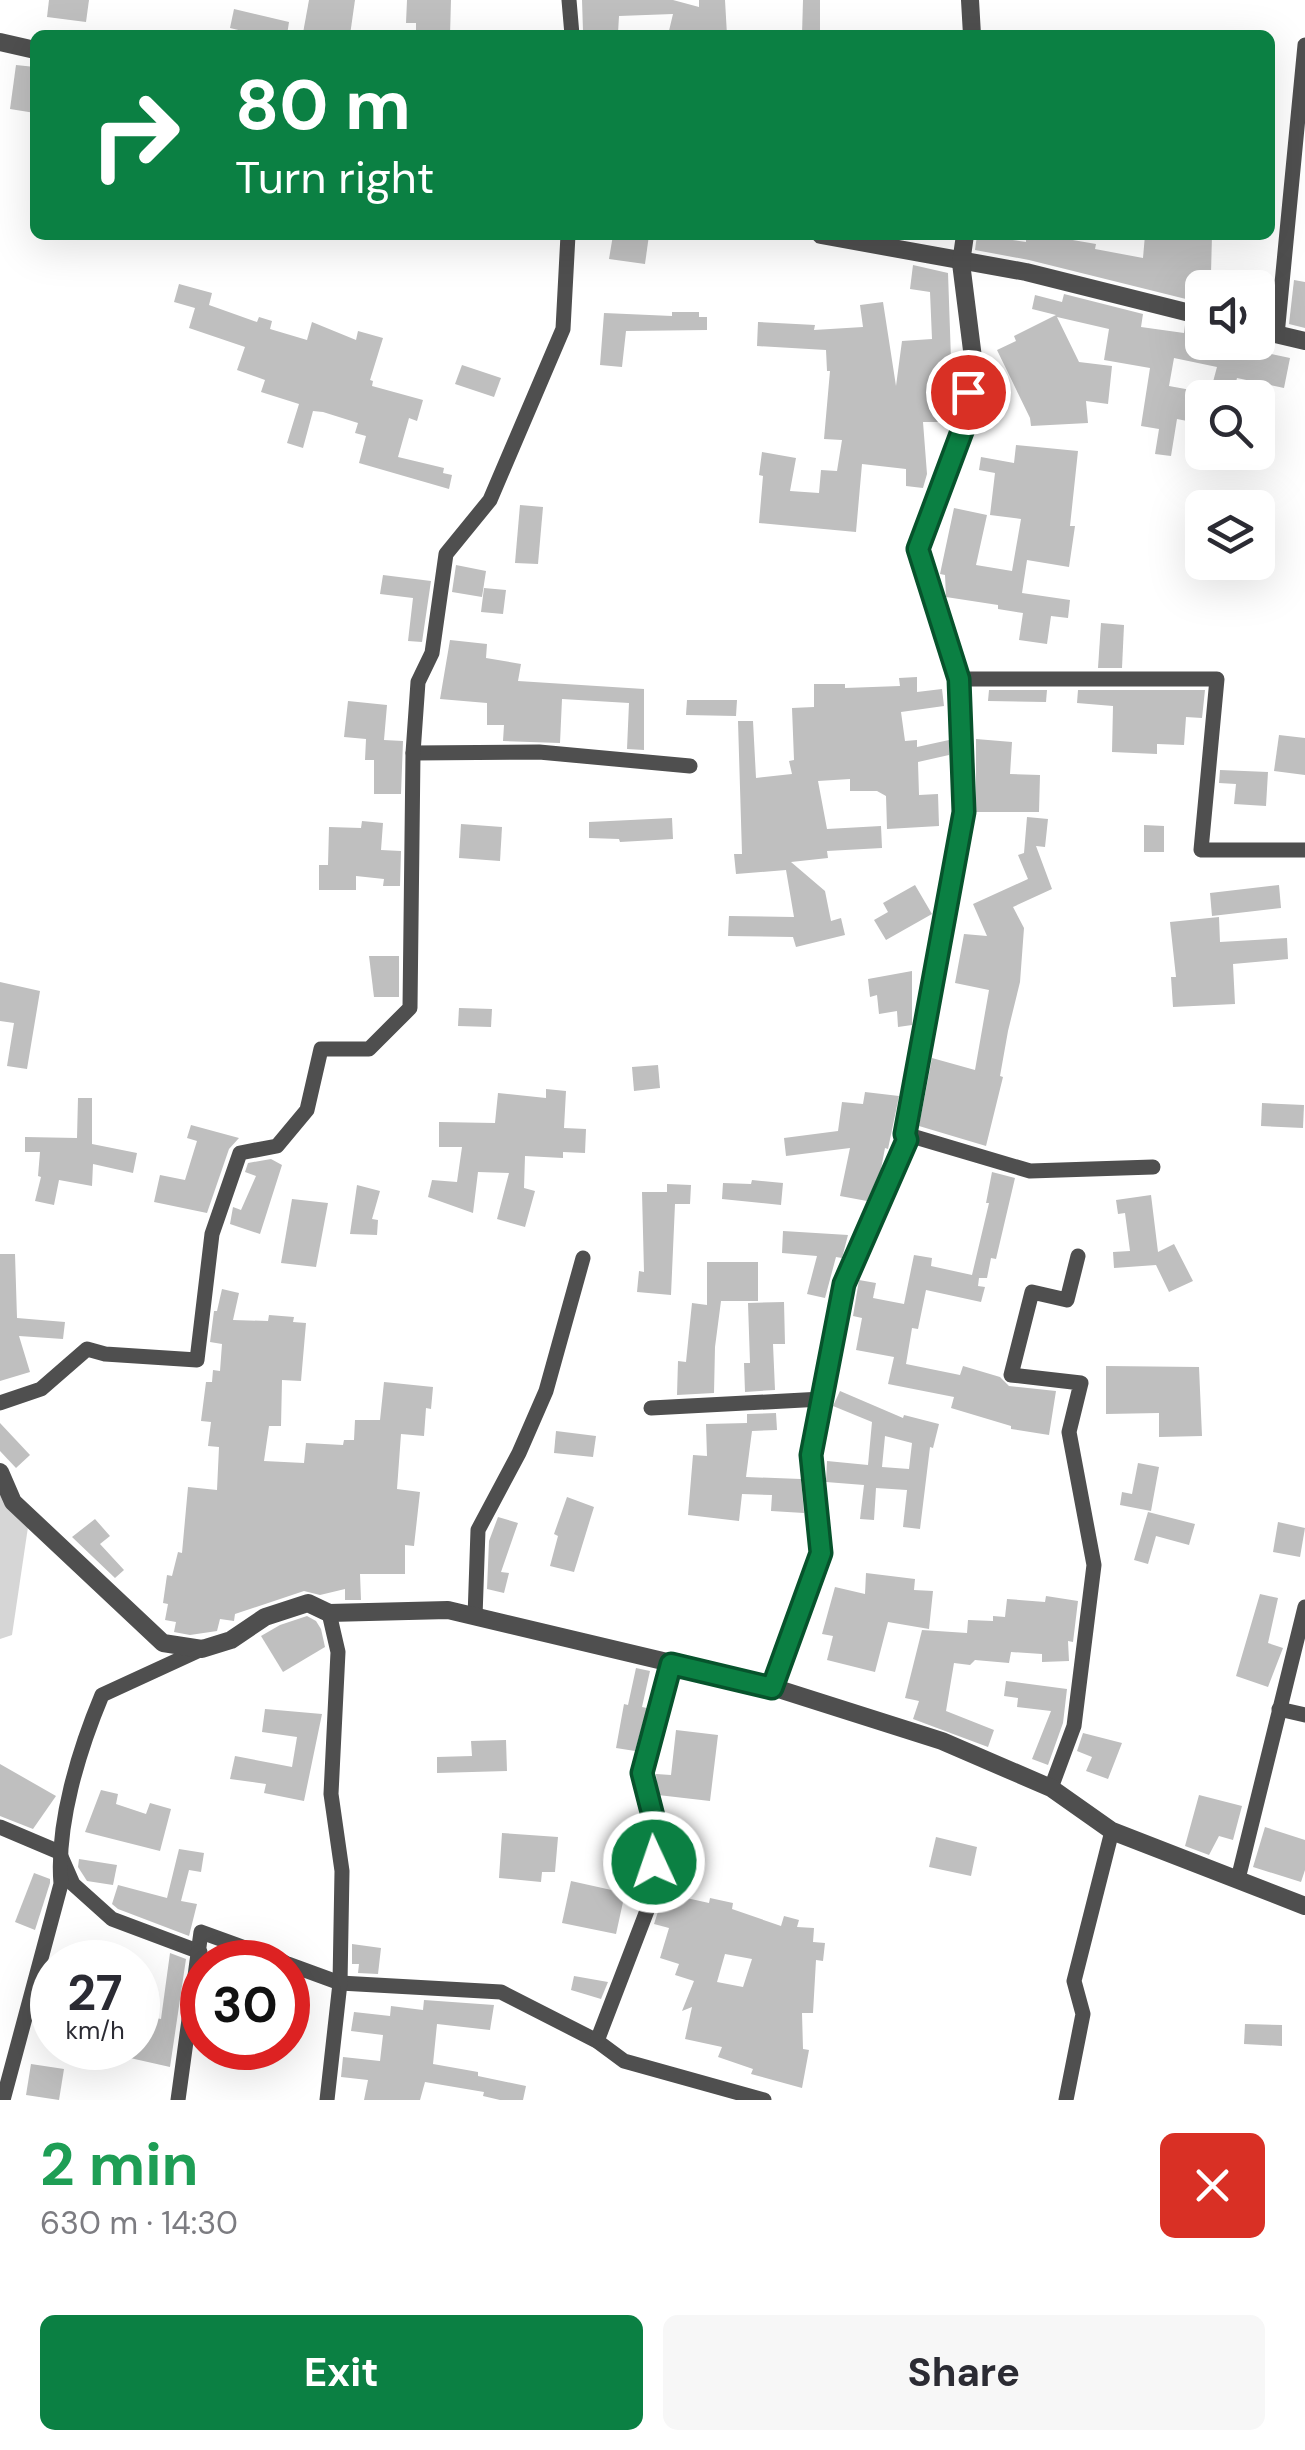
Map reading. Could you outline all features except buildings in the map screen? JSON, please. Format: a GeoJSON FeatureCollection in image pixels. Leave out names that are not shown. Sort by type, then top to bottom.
{"type":"FeatureCollection","features":[{"type":"Feature","properties":{"kind":"street"},"geometry":{"type":"LineString","coordinates":[[569,0],[572,30]]}},
{"type":"Feature","properties":{"kind":"street"},"geometry":{"type":"LineString","coordinates":[[970,0],[972,30]]}},
{"type":"Feature","properties":{"kind":"street"},"geometry":{"type":"LineString","coordinates":[[0,42],[30,49]]}},
{"type":"Feature","properties":{"kind":"street"},"geometry":{"type":"LineString","coordinates":[[1305,45],[1277,335],[1305,341]]}},
{"type":"Feature","properties":{"kind":"street"},"geometry":{"type":"LineString","coordinates":[[0,1403],[41,1389],[87,1349],[105,1354],[198,1360],[212,1234],[240,1152],[277,1146],[307,1110],[321,1048],[370,1049],[410,1008],[413,753],[418,682],[432,653],[446,554],[490,500],[563,328],[568,240]]}},
{"type":"Feature","properties":{"kind":"street"},"geometry":{"type":"LineString","coordinates":[[846,240],[1026,272],[1185,312]]}},
{"type":"Feature","properties":{"kind":"street"},"geometry":{"type":"LineString","coordinates":[[772,1688],[821,1553],[811,1455],[844,1284],[907,1140],[964,812],[959,679],[918,549],[964,426],[972,358],[961,263],[964,240]]}},
{"type":"Feature","properties":{"kind":"street"},"geometry":{"type":"LineString","coordinates":[[959,679],[1217,678],[1201,850],[1305,850]]}},
{"type":"Feature","properties":{"kind":"street"},"geometry":{"type":"LineString","coordinates":[[413,753],[539,752],[690,766]]}},
{"type":"Feature","properties":{"kind":"street"},"geometry":{"type":"LineString","coordinates":[[905,1134],[1030,1171],[1153,1167]]}},
{"type":"Feature","properties":{"kind":"street"},"geometry":{"type":"LineString","coordinates":[[1051,1788],[1074,1726],[1094,1565],[1069,1432],[1082,1384],[1011,1375],[1032,1292],[1067,1300],[1078,1256]]}},
{"type":"Feature","properties":{"kind":"street"},"geometry":{"type":"LineString","coordinates":[[475,1616],[478,1530],[546,1391],[583,1258]]}},
{"type":"Feature","properties":{"kind":"street"},"geometry":{"type":"LineString","coordinates":[[651,1408],[822,1399]]}},
{"type":"Feature","properties":{"kind":"street"},"geometry":{"type":"LineString","coordinates":[[0,1472],[13,1502],[133,1618],[163,1644],[202,1650]]}},
{"type":"Feature","properties":{"kind":"street"},"geometry":{"type":"LineString","coordinates":[[3,2100],[62,1884],[58,1852],[86,1732],[102,1694],[232,1640],[265,1618],[308,1603],[329,1613],[448,1610],[772,1688],[942,1741],[1051,1788],[1112,1831],[1305,1906]]}},
{"type":"Feature","properties":{"kind":"street"},"geometry":{"type":"LineString","coordinates":[[1238,1880],[1305,1607]]}},
{"type":"Feature","properties":{"kind":"street"},"geometry":{"type":"LineString","coordinates":[[327,2100],[340,1983],[342,1871],[331,1794],[338,1652],[329,1613]]}},
{"type":"Feature","properties":{"kind":"street"},"geometry":{"type":"LineString","coordinates":[[597,2041],[653,1895],[656,1828],[642,1773],[671,1664]]}},
{"type":"Feature","properties":{"kind":"street"},"geometry":{"type":"LineString","coordinates":[[1279,1709],[1305,1715]]}},
{"type":"Feature","properties":{"kind":"street"},"geometry":{"type":"LineString","coordinates":[[0,1827],[58,1852],[73,1884],[112,1919],[180,1944]]}},
{"type":"Feature","properties":{"kind":"street"},"geometry":{"type":"LineString","coordinates":[[1066,2100],[1082,2014],[1074,1981],[1112,1831]]}},
{"type":"Feature","properties":{"kind":"street"},"geometry":{"type":"LineString","coordinates":[[200,1940],[200,1932],[222,1940]]}},
{"type":"Feature","properties":{"kind":"street"},"geometry":{"type":"LineString","coordinates":[[310,1972],[340,1983],[501,1992],[597,2041],[624,2061],[764,2100]]}},
{"type":"Feature","properties":{"kind":"street"},"geometry":{"type":"LineString","coordinates":[[178,2100],[182,2070]]}},
{"type":"Feature","properties":{"kind":"shaded area"},"geometry":{"type":"Polygon","coordinates":[[[0,1493],[28,1527],[12,1635],[0,1639],[0,1493]]]}},
{"type":"Feature","properties":{"kind":"route"},"geometry":{"type":"LineString","coordinates":[[654,1862],[656,1828],[642,1773],[671,1664],[772,1688],[821,1553],[811,1455],[844,1284],[907,1140],[964,812],[959,679],[918,549],[964,426],[968,392]]}}]}
